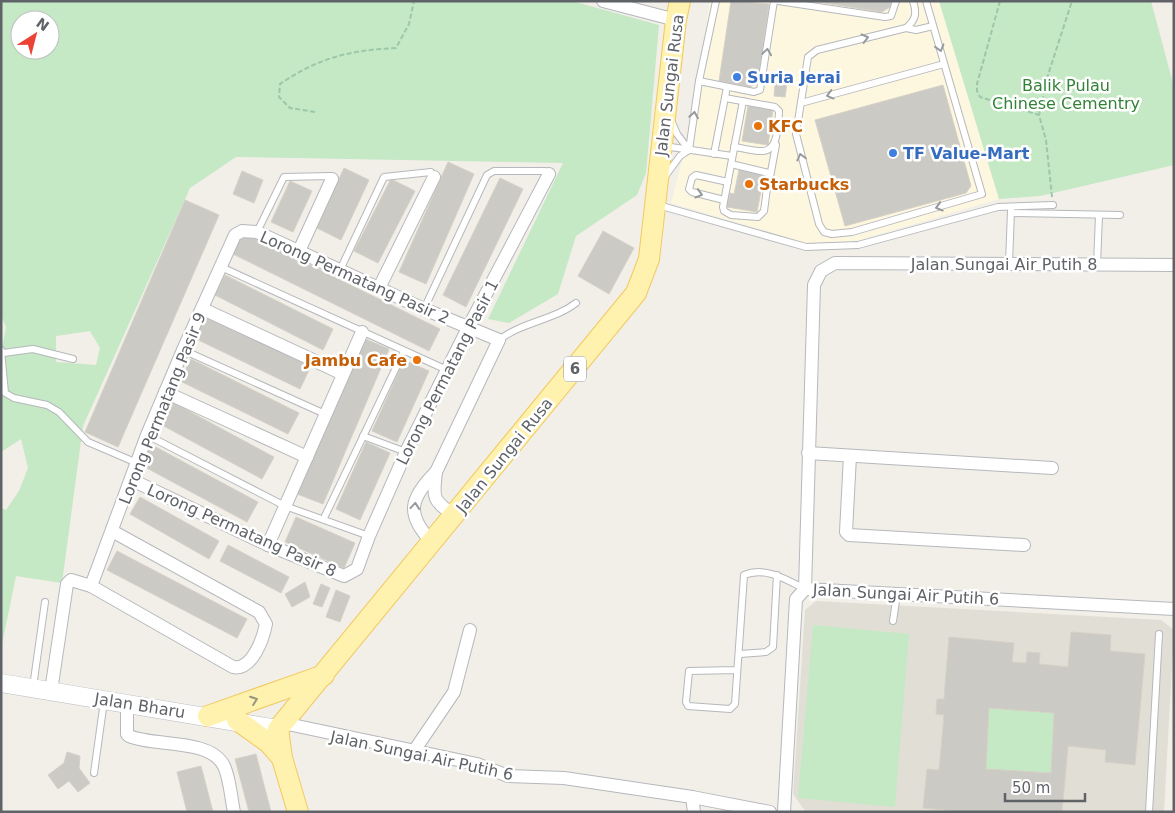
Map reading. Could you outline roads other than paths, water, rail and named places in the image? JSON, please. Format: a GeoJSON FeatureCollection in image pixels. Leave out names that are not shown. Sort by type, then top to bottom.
{"type":"FeatureCollection","features":[{"type":"Feature","properties":{"kind":"main road","name":"Jalan Sungai Rusa"},"geometry":{"type":"LineString","coordinates":[[281,726],[636,293],[649,259],[665,107],[678,11]]}},
{"type":"Feature","properties":{"kind":"main road"},"geometry":{"type":"LineString","coordinates":[[208,716],[324,674]]}},
{"type":"Feature","properties":{"kind":"main road","name":"Jalan Bharu"},"geometry":{"type":"LineString","coordinates":[[1,683],[281,726]]}},
{"type":"Feature","properties":{"kind":"main road"},"geometry":{"type":"LineString","coordinates":[[238,720],[269,743],[282,758]]}},
{"type":"Feature","properties":{"kind":"main road"},"geometry":{"type":"LineString","coordinates":[[281,726],[282,758],[298,812]]}},
{"type":"Feature","properties":{"kind":"street"},"geometry":{"type":"LineString","coordinates":[[603,1],[678,11]]}},
{"type":"Feature","properties":{"kind":"street","name":"Lorong Permatang Pasir 1"},"geometry":{"type":"LineString","coordinates":[[353,573],[357,569],[369,536],[406,452],[468,328],[549,174]]}},
{"type":"Feature","properties":{"kind":"street"},"geometry":{"type":"LineString","coordinates":[[379,288],[434,177]]}},
{"type":"Feature","properties":{"kind":"street"},"geometry":{"type":"LineString","coordinates":[[299,251],[332,179]]}},
{"type":"Feature","properties":{"kind":"street","name":"Lorong Permatang Pasir 2"},"geometry":{"type":"LineString","coordinates":[[238,232],[257,232],[424,309],[499,340]]}},
{"type":"Feature","properties":{"kind":"street","name":"Lorong Permatang Pasir 9"},"geometry":{"type":"LineString","coordinates":[[91,586],[147,436],[182,350],[238,232]]}},
{"type":"Feature","properties":{"kind":"street","name":"Jalan Sungai Air Putih 8"},"geometry":{"type":"LineString","coordinates":[[808,453],[814,285],[821,270],[835,263],[1174,265]]}},
{"type":"Feature","properties":{"kind":"street"},"geometry":{"type":"LineString","coordinates":[[202,309],[343,374]]}},
{"type":"Feature","properties":{"kind":"street"},"geometry":{"type":"LineString","coordinates":[[268,545],[362,332]]}},
{"type":"Feature","properties":{"kind":"street"},"geometry":{"type":"LineString","coordinates":[[432,542],[415,522],[414,501],[420,490],[436,472],[499,340]]}},
{"type":"Feature","properties":{"kind":"street"},"geometry":{"type":"LineString","coordinates":[[165,392],[307,457]]}},
{"type":"Feature","properties":{"kind":"street"},"geometry":{"type":"LineString","coordinates":[[805,588],[808,453],[1052,468]]}},
{"type":"Feature","properties":{"kind":"street"},"geometry":{"type":"LineString","coordinates":[[850,456],[846,532],[849,535],[1024,545]]}},
{"type":"Feature","properties":{"kind":"street"},"geometry":{"type":"LineString","coordinates":[[436,472],[433,493],[435,500],[454,515]]}},
{"type":"Feature","properties":{"kind":"street","name":"Lorong Permatang Pasir 8"},"geometry":{"type":"LineString","coordinates":[[132,480],[268,545],[344,576],[353,573]]}},
{"type":"Feature","properties":{"kind":"street"},"geometry":{"type":"LineString","coordinates":[[51,691],[67,584],[74,580],[91,586],[233,666],[241,667],[250,660],[263,637],[266,624],[259,612],[112,531]]}},
{"type":"Feature","properties":{"kind":"street","name":"Jalan Sungai Air Putih 6"},"geometry":{"type":"LineString","coordinates":[[784,812],[796,599],[805,588],[1174,609]]}},
{"type":"Feature","properties":{"kind":"street"},"geometry":{"type":"LineString","coordinates":[[414,751],[454,692],[470,630]]}},
{"type":"Feature","properties":{"kind":"street"},"geometry":{"type":"LineString","coordinates":[[127,703],[127,734],[129,736],[202,749],[224,765],[234,812]]}},
{"type":"Feature","properties":{"kind":"street","name":"Jalan Sungai Air Putih 6"},"geometry":{"type":"LineString","coordinates":[[281,726],[477,764],[508,776],[564,778],[692,797],[770,812]]}},
{"type":"Feature","properties":{"kind":"street"},"geometry":{"type":"LineString","coordinates":[[692,797],[694,812]]}},
{"type":"Feature","properties":{"kind":"lane"},"geometry":{"type":"LineString","coordinates":[[716,1],[699,81],[689,150],[677,159],[655,197],[806,247],[858,245],[962,215],[998,207],[1011,210],[1120,215]]}},
{"type":"Feature","properties":{"kind":"lane"},"geometry":{"type":"LineString","coordinates":[[699,81],[754,92],[760,90],[776,1],[885,17],[891,16],[894,12],[896,1]]}},
{"type":"Feature","properties":{"kind":"lane"},"geometry":{"type":"LineString","coordinates":[[906,28],[915,19],[916,12],[913,1]]}},
{"type":"Feature","properties":{"kind":"lane"},"geometry":{"type":"LineString","coordinates":[[926,1],[982,194],[852,232],[832,234],[824,232],[819,224],[796,134],[810,53],[906,28],[916,30],[933,26]]}},
{"type":"Feature","properties":{"kind":"lane"},"geometry":{"type":"LineString","coordinates":[[801,103],[944,64]]}},
{"type":"Feature","properties":{"kind":"lane"},"geometry":{"type":"LineString","coordinates":[[714,154],[727,87]]}},
{"type":"Feature","properties":{"kind":"lane"},"geometry":{"type":"LineString","coordinates":[[725,98],[742,101],[775,107],[779,110],[776,144],[764,211],[758,217],[731,215],[724,211],[724,200],[742,101]]}},
{"type":"Feature","properties":{"kind":"lane"},"geometry":{"type":"LineString","coordinates":[[665,107],[677,134],[689,150]]}},
{"type":"Feature","properties":{"kind":"lane"},"geometry":{"type":"LineString","coordinates":[[734,147],[768,151],[776,144]]}},
{"type":"Feature","properties":{"kind":"lane"},"geometry":{"type":"LineString","coordinates":[[661,146],[732,156]]}},
{"type":"Feature","properties":{"kind":"lane"},"geometry":{"type":"LineString","coordinates":[[731,164],[765,171],[770,178]]}},
{"type":"Feature","properties":{"kind":"lane"},"geometry":{"type":"LineString","coordinates":[[424,309],[487,175],[494,170],[544,171],[549,174]]}},
{"type":"Feature","properties":{"kind":"lane"},"geometry":{"type":"LineString","coordinates":[[340,270],[384,177],[431,172],[434,177]]}},
{"type":"Feature","properties":{"kind":"lane"},"geometry":{"type":"LineString","coordinates":[[724,200],[692,192],[689,189],[692,178],[696,175],[728,182]]}},
{"type":"Feature","properties":{"kind":"lane"},"geometry":{"type":"LineString","coordinates":[[257,232],[284,177],[330,176],[332,179]]}},
{"type":"Feature","properties":{"kind":"lane"},"geometry":{"type":"LineString","coordinates":[[1011,210],[1053,205]]}},
{"type":"Feature","properties":{"kind":"lane"},"geometry":{"type":"LineString","coordinates":[[1009,264],[1011,210]]}},
{"type":"Feature","properties":{"kind":"lane"},"geometry":{"type":"LineString","coordinates":[[1097,265],[1099,215]]}},
{"type":"Feature","properties":{"kind":"lane"},"geometry":{"type":"LineString","coordinates":[[221,267],[447,370]]}},
{"type":"Feature","properties":{"kind":"lane"},"geometry":{"type":"LineString","coordinates":[[499,340],[514,330],[564,310],[576,303]]}},
{"type":"Feature","properties":{"kind":"lane"},"geometry":{"type":"LineString","coordinates":[[73,359],[33,349],[2,352],[6,393],[14,398],[47,405],[59,412],[88,442],[137,463]]}},
{"type":"Feature","properties":{"kind":"lane"},"geometry":{"type":"LineString","coordinates":[[182,350],[326,414]]}},
{"type":"Feature","properties":{"kind":"lane"},"geometry":{"type":"LineString","coordinates":[[324,518],[404,351]]}},
{"type":"Feature","properties":{"kind":"lane"},"geometry":{"type":"LineString","coordinates":[[147,436],[285,506],[324,518],[369,536]]}},
{"type":"Feature","properties":{"kind":"lane"},"geometry":{"type":"LineString","coordinates":[[363,436],[406,452]]}},
{"type":"Feature","properties":{"kind":"lane"},"geometry":{"type":"LineString","coordinates":[[737,670],[689,671],[686,704],[690,707],[732,708],[736,704],[743,577],[751,572],[777,574],[805,588]]}},
{"type":"Feature","properties":{"kind":"lane"},"geometry":{"type":"LineString","coordinates":[[740,654],[766,652],[773,647],[777,574]]}},
{"type":"Feature","properties":{"kind":"lane"},"geometry":{"type":"LineString","coordinates":[[893,621],[897,594]]}},
{"type":"Feature","properties":{"kind":"lane"},"geometry":{"type":"LineString","coordinates":[[33,688],[45,602]]}},
{"type":"Feature","properties":{"kind":"lane"},"geometry":{"type":"LineString","coordinates":[[1149,812],[1159,634]]}},
{"type":"Feature","properties":{"kind":"lane"},"geometry":{"type":"LineString","coordinates":[[94,773],[104,700]]}},
{"type":"Feature","properties":{"kind":"place","name":"Suria Jerai"},"geometry":{"type":"Point","coordinates":[737,77]}},
{"type":"Feature","properties":{"kind":"place","name":"KFC"},"geometry":{"type":"Point","coordinates":[758,126]}},
{"type":"Feature","properties":{"kind":"place","name":"TF Value-Mart"},"geometry":{"type":"Point","coordinates":[893,153]}},
{"type":"Feature","properties":{"kind":"place","name":"Starbucks"},"geometry":{"type":"Point","coordinates":[749,184]}},
{"type":"Feature","properties":{"kind":"place","name":"Jambu Cafe"},"geometry":{"type":"Point","coordinates":[417,360]}},
{"type":"Feature","properties":{"kind":"park label","name":"Balik Pulau Chinese Cementry"},"geometry":{"type":"Point","coordinates":[1066,94]}}]}
